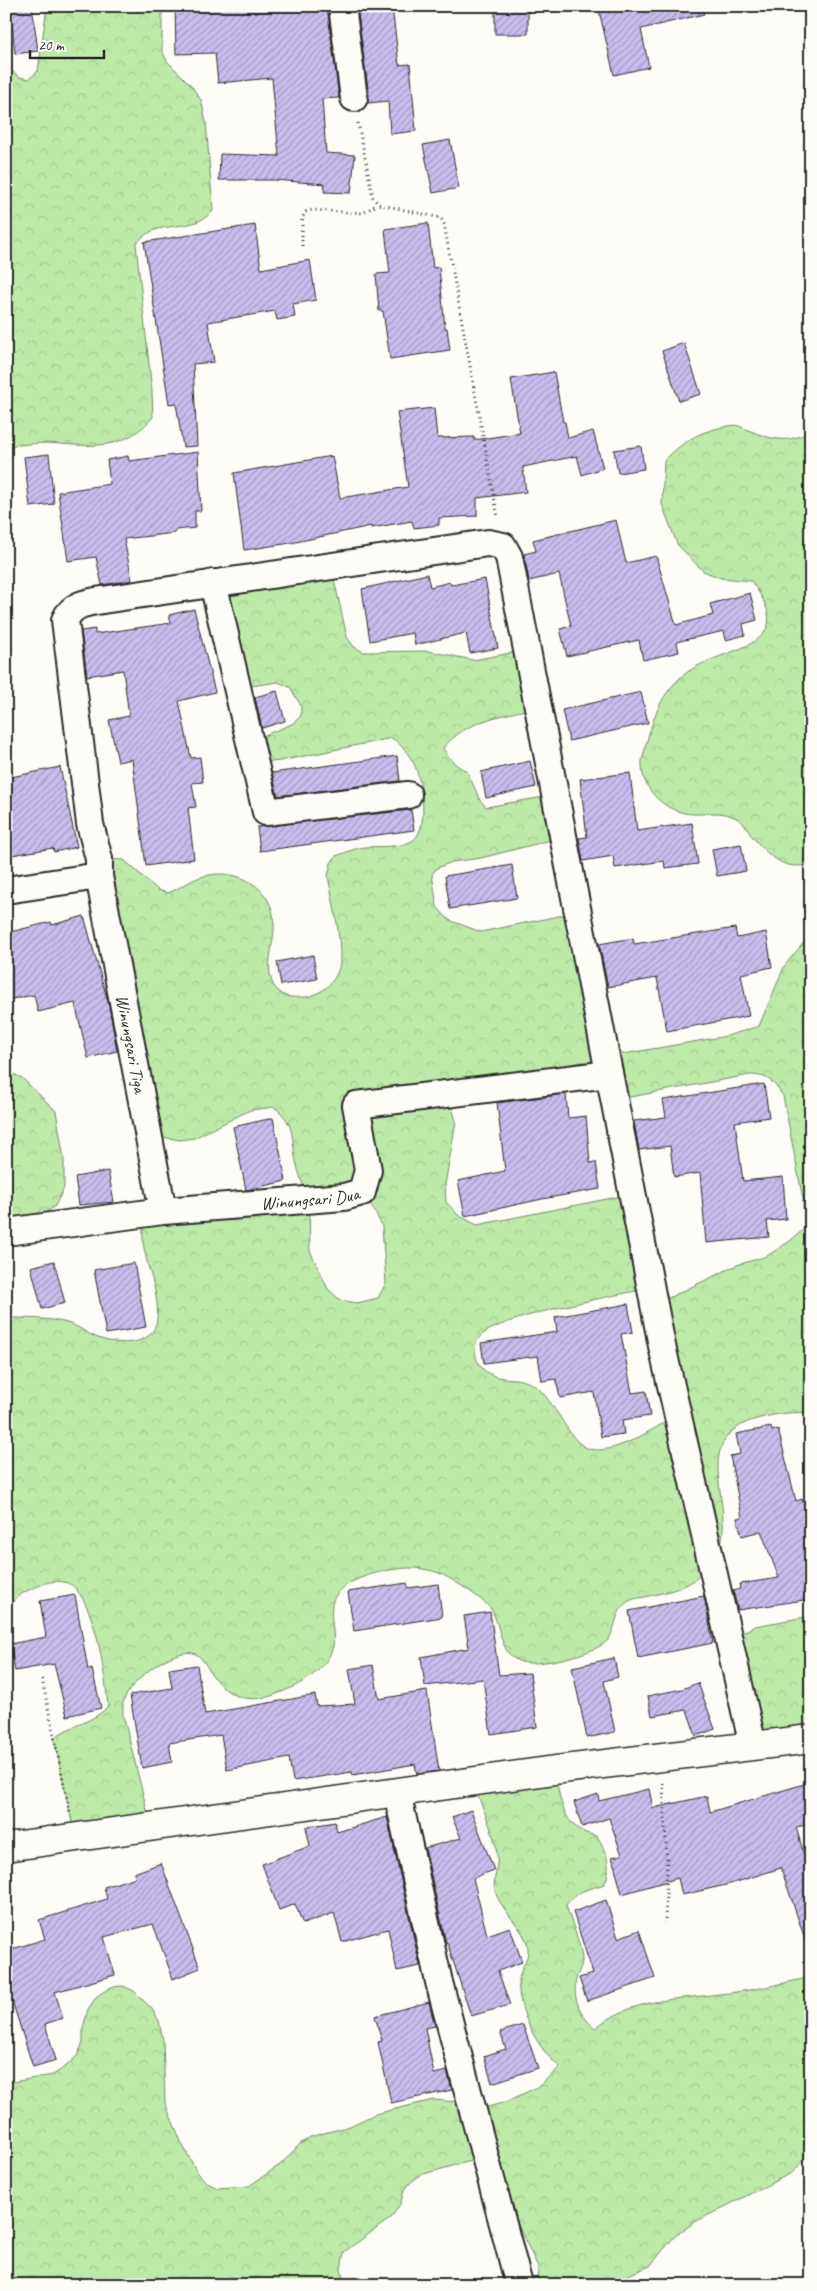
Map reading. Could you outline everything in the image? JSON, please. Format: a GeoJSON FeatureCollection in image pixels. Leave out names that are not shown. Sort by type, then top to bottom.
{"type":"FeatureCollection","features":[{"type":"Feature","properties":{"kind":"street"},"geometry":{"type":"LineString","coordinates":[[342,6],[354,98]]}},
{"type":"Feature","properties":{"kind":"street","name":"Winungsari Tiga"},"geometry":{"type":"LineString","coordinates":[[163,1211],[99,876],[99,859],[90,824],[65,620],[69,610],[78,605],[109,598],[488,542],[503,546]]}},
{"type":"Feature","properties":{"kind":"street"},"geometry":{"type":"LineString","coordinates":[[503,546],[509,557],[662,1346],[753,1746]]}},
{"type":"Feature","properties":{"kind":"street"},"geometry":{"type":"LineString","coordinates":[[213,583],[266,812],[408,795]]}},
{"type":"Feature","properties":{"kind":"street"},"geometry":{"type":"LineString","coordinates":[[6,890],[99,876]]}},
{"type":"Feature","properties":{"kind":"street","name":"Winungsari Dua"},"geometry":{"type":"LineString","coordinates":[[6,1232],[163,1211],[344,1196],[362,1192],[368,1170],[356,1105],[609,1074]]}},
{"type":"Feature","properties":{"kind":"street"},"geometry":{"type":"LineString","coordinates":[[6,1847],[398,1792],[811,1739]]}},
{"type":"Feature","properties":{"kind":"street"},"geometry":{"type":"LineString","coordinates":[[398,1792],[439,1982],[519,2285]]}},
{"type":"Feature","properties":{"kind":"path"},"geometry":{"type":"LineString","coordinates":[[354,98],[373,198],[378,204],[441,218],[444,224],[503,546]]}},
{"type":"Feature","properties":{"kind":"path"},"geometry":{"type":"LineString","coordinates":[[302,246],[302,218],[306,212],[312,210],[363,213],[378,204]]}},
{"type":"Feature","properties":{"kind":"path"},"geometry":{"type":"LineString","coordinates":[[42,1680],[75,1837]]}},
{"type":"Feature","properties":{"kind":"path"},"geometry":{"type":"LineString","coordinates":[[661,1757],[667,1864],[665,1923]]}},
{"type":"Feature","properties":{"kind":"green space"},"geometry":{"type":"Polygon","coordinates":[[[47,6],[159,6],[162,10],[162,51],[167,61],[190,84],[201,100],[206,122],[213,211],[194,223],[154,231],[144,236],[136,244],[153,417],[133,435],[111,443],[88,445],[40,443],[6,447],[6,37],[11,70],[19,77],[29,79],[38,71],[47,6]]]}},
{"type":"Feature","properties":{"kind":"green space"},"geometry":{"type":"Polygon","coordinates":[[[736,425],[764,436],[783,439],[792,439],[811,430],[811,864],[801,866],[784,864],[770,855],[751,835],[743,823],[736,818],[717,813],[685,813],[669,807],[655,797],[643,774],[642,761],[652,725],[658,708],[673,685],[696,667],[750,644],[763,635],[768,622],[765,605],[751,581],[721,578],[703,571],[677,544],[662,504],[664,461],[680,446],[696,436],[714,429],[736,425]]]}},
{"type":"Feature","properties":{"kind":"green space"},"geometry":{"type":"Polygon","coordinates":[[[331,566],[347,637],[354,647],[364,652],[428,651],[473,660],[527,650],[538,707],[499,716],[474,725],[453,738],[443,748],[453,762],[467,771],[480,800],[486,807],[555,795],[563,837],[481,858],[452,862],[437,868],[432,874],[437,907],[449,920],[481,932],[578,912],[606,1057],[727,1036],[759,1026],[785,965],[811,934],[811,1413],[772,1415],[736,1428],[723,1443],[718,1460],[723,1523],[721,1544],[712,1563],[697,1578],[682,1587],[626,1603],[620,1611],[608,1640],[594,1649],[548,1662],[530,1663],[520,1661],[507,1651],[503,1644],[491,1609],[474,1594],[434,1571],[406,1568],[380,1572],[354,1581],[344,1587],[336,1595],[332,1605],[333,1646],[330,1656],[317,1672],[299,1684],[280,1693],[252,1699],[236,1695],[222,1686],[201,1658],[193,1653],[174,1655],[164,1660],[143,1675],[128,1692],[123,1705],[123,1715],[151,1826],[75,1837],[54,1738],[96,1716],[108,1706],[105,1678],[95,1628],[83,1600],[76,1589],[69,1583],[54,1581],[28,1590],[15,1600],[6,1617],[6,1318],[60,1321],[75,1326],[98,1338],[115,1342],[124,1343],[142,1340],[154,1328],[157,1319],[157,1301],[143,1244],[144,1214],[308,1199],[297,1167],[289,1125],[281,1113],[274,1107],[250,1110],[194,1138],[180,1140],[162,1137],[147,1128],[99,859],[124,860],[158,890],[168,893],[197,878],[214,874],[227,874],[250,882],[267,899],[272,911],[274,932],[270,959],[270,976],[273,984],[284,995],[308,997],[327,987],[336,976],[340,962],[338,930],[328,876],[331,863],[336,856],[358,848],[394,846],[410,842],[417,837],[423,818],[422,793],[414,764],[399,743],[392,738],[280,761],[270,762],[253,756],[260,737],[292,724],[301,716],[301,706],[290,687],[278,682],[238,688],[213,583],[331,566]],[[609,1075],[448,1094],[456,1121],[445,1185],[446,1202],[458,1215],[477,1225],[632,1194],[651,1288],[586,1301],[506,1323],[487,1331],[478,1339],[475,1353],[477,1361],[486,1372],[498,1377],[524,1381],[539,1389],[578,1442],[582,1446],[597,1450],[609,1449],[634,1440],[677,1415],[654,1305],[737,1265],[767,1256],[804,1229],[803,1199],[783,1096],[769,1080],[761,1076],[749,1075],[614,1100],[609,1075]],[[362,1193],[309,1199],[310,1251],[328,1289],[340,1300],[357,1303],[378,1298],[386,1283],[382,1226],[373,1208],[362,1193]]]}},
{"type":"Feature","properties":{"kind":"green space"},"geometry":{"type":"Polygon","coordinates":[[[6,1071],[22,1078],[56,1111],[64,1159],[64,1188],[55,1206],[36,1220],[6,1232],[6,1071]]]}},
{"type":"Feature","properties":{"kind":"green space"},"geometry":{"type":"Polygon","coordinates":[[[811,1616],[811,1739],[753,1746],[729,1639],[755,1626],[811,1616]]]}},
{"type":"Feature","properties":{"kind":"green space"},"geometry":{"type":"Polygon","coordinates":[[[555,1770],[561,1802],[565,1812],[576,1827],[585,1833],[597,1836],[603,1847],[608,1866],[607,1878],[604,1884],[579,1893],[566,1905],[582,1958],[575,1994],[582,2013],[590,2024],[595,2028],[625,2011],[654,2002],[743,1991],[811,1977],[811,2149],[806,2158],[793,2172],[693,2223],[674,2237],[650,2266],[628,2275],[620,2285],[537,2285],[538,2267],[485,2157],[420,2175],[410,2183],[391,2218],[344,2252],[341,2269],[345,2285],[6,2285],[6,2083],[53,2075],[65,2067],[77,2056],[83,2043],[83,2028],[88,2009],[97,1996],[111,1987],[123,1986],[134,1991],[152,2009],[159,2021],[163,2040],[165,2103],[182,2144],[197,2172],[206,2182],[217,2188],[249,2186],[281,2164],[300,2144],[310,2137],[350,2126],[375,2114],[433,2100],[458,2102],[473,2111],[506,2102],[539,2086],[560,2067],[544,2051],[537,2040],[530,2028],[521,2003],[519,1980],[527,1957],[528,1946],[523,1934],[495,1892],[496,1845],[473,1782],[555,1770]]]}},
{"type":"Feature","properties":{"kind":"building"},"geometry":{"type":"Polygon","coordinates":[[[10,6],[32,6],[38,51],[15,54],[10,6]]]}},
{"type":"Feature","properties":{"kind":"building"},"geometry":{"type":"Polygon","coordinates":[[[175,6],[327,6],[339,98],[322,99],[326,153],[355,155],[351,193],[324,192],[325,184],[274,180],[219,180],[220,154],[279,156],[272,78],[218,83],[215,53],[176,54],[175,6]]]}},
{"type":"Feature","properties":{"kind":"building"},"geometry":{"type":"Polygon","coordinates":[[[357,6],[392,6],[399,65],[410,64],[416,131],[390,134],[388,101],[368,103],[369,96],[357,6]]]}},
{"type":"Feature","properties":{"kind":"building"},"geometry":{"type":"Polygon","coordinates":[[[495,6],[528,6],[528,34],[495,34],[495,6]]]}},
{"type":"Feature","properties":{"kind":"building"},"geometry":{"type":"Polygon","coordinates":[[[598,6],[703,6],[704,14],[641,29],[649,67],[614,75],[598,6]]]}},
{"type":"Feature","properties":{"kind":"building"},"geometry":{"type":"Polygon","coordinates":[[[450,140],[459,188],[433,193],[423,145],[450,140]]]}},
{"type":"Feature","properties":{"kind":"building"},"geometry":{"type":"Polygon","coordinates":[[[428,223],[433,268],[439,267],[445,328],[447,328],[450,350],[390,359],[383,311],[379,311],[376,274],[390,273],[385,229],[428,223]]]}},
{"type":"Feature","properties":{"kind":"building"},"geometry":{"type":"Polygon","coordinates":[[[255,225],[261,269],[310,260],[316,300],[293,304],[295,317],[277,320],[275,311],[208,322],[214,362],[193,364],[197,446],[183,447],[176,403],[169,404],[144,242],[255,225]]]}},
{"type":"Feature","properties":{"kind":"building"},"geometry":{"type":"Polygon","coordinates":[[[684,343],[701,394],[679,401],[662,351],[684,343]]]}},
{"type":"Feature","properties":{"kind":"building"},"geometry":{"type":"Polygon","coordinates":[[[554,372],[563,422],[565,422],[568,438],[593,431],[603,468],[582,475],[577,456],[523,467],[526,492],[477,498],[477,516],[439,518],[439,525],[414,528],[412,521],[371,528],[371,526],[291,543],[244,550],[234,473],[332,456],[340,498],[408,487],[397,412],[434,408],[437,438],[474,437],[474,440],[520,433],[511,379],[554,372]]]}},
{"type":"Feature","properties":{"kind":"building"},"geometry":{"type":"Polygon","coordinates":[[[641,446],[644,469],[618,473],[614,450],[641,446]]]}},
{"type":"Feature","properties":{"kind":"building"},"geometry":{"type":"Polygon","coordinates":[[[198,452],[201,511],[195,511],[195,528],[175,530],[175,533],[124,539],[132,580],[102,585],[96,557],[68,561],[58,492],[110,484],[107,460],[128,456],[129,461],[198,452]]]}},
{"type":"Feature","properties":{"kind":"building"},"geometry":{"type":"Polygon","coordinates":[[[49,454],[54,504],[30,507],[24,457],[49,454]]]}},
{"type":"Feature","properties":{"kind":"building"},"geometry":{"type":"Polygon","coordinates":[[[616,520],[626,563],[656,556],[676,625],[713,615],[710,604],[750,593],[757,620],[743,624],[745,635],[726,640],[724,631],[680,641],[677,643],[679,652],[643,660],[639,640],[567,656],[560,629],[571,626],[559,574],[529,581],[524,554],[536,551],[533,540],[616,520]]]}},
{"type":"Feature","properties":{"kind":"building"},"geometry":{"type":"Polygon","coordinates":[[[427,574],[430,587],[450,582],[451,585],[485,579],[498,648],[470,653],[466,633],[415,645],[413,633],[370,641],[362,589],[427,574]]]}},
{"type":"Feature","properties":{"kind":"building"},"geometry":{"type":"Polygon","coordinates":[[[194,609],[215,692],[179,701],[191,758],[200,757],[203,782],[192,783],[196,807],[188,808],[194,859],[146,866],[132,759],[118,762],[109,720],[129,716],[123,670],[87,676],[81,631],[95,629],[95,634],[171,623],[169,615],[194,609]]]}},
{"type":"Feature","properties":{"kind":"building"},"geometry":{"type":"Polygon","coordinates":[[[277,691],[285,721],[262,728],[255,697],[277,691]]]}},
{"type":"Feature","properties":{"kind":"building"},"geometry":{"type":"Polygon","coordinates":[[[641,692],[648,723],[569,741],[562,710],[641,692]]]}},
{"type":"Feature","properties":{"kind":"building"},"geometry":{"type":"Polygon","coordinates":[[[397,756],[400,781],[278,796],[272,773],[397,756]]]}},
{"type":"Feature","properties":{"kind":"building"},"geometry":{"type":"Polygon","coordinates":[[[530,761],[536,787],[486,798],[481,772],[530,761]]]}},
{"type":"Feature","properties":{"kind":"building"},"geometry":{"type":"Polygon","coordinates":[[[60,767],[77,847],[54,852],[53,848],[6,856],[6,778],[60,767]]]}},
{"type":"Feature","properties":{"kind":"building"},"geometry":{"type":"Polygon","coordinates":[[[630,773],[637,831],[692,823],[698,864],[665,868],[664,861],[615,868],[613,856],[583,861],[579,838],[587,837],[580,779],[630,773]]]}},
{"type":"Feature","properties":{"kind":"building"},"geometry":{"type":"Polygon","coordinates":[[[411,810],[414,830],[260,851],[257,827],[411,810]]]}},
{"type":"Feature","properties":{"kind":"building"},"geometry":{"type":"Polygon","coordinates":[[[741,844],[746,871],[717,876],[712,849],[741,844]]]}},
{"type":"Feature","properties":{"kind":"building"},"geometry":{"type":"Polygon","coordinates":[[[512,865],[517,898],[450,909],[445,876],[512,865]]]}},
{"type":"Feature","properties":{"kind":"building"},"geometry":{"type":"Polygon","coordinates":[[[84,916],[109,1006],[117,1051],[88,1058],[75,1003],[38,1012],[34,995],[6,1000],[6,933],[51,922],[52,925],[84,916]]]}},
{"type":"Feature","properties":{"kind":"building"},"geometry":{"type":"Polygon","coordinates":[[[735,928],[737,938],[766,932],[772,967],[741,974],[749,1016],[667,1031],[657,978],[608,987],[599,944],[633,938],[634,944],[735,928]]]}},
{"type":"Feature","properties":{"kind":"building"},"geometry":{"type":"Polygon","coordinates":[[[313,955],[317,979],[281,985],[277,962],[313,955]]]}},
{"type":"Feature","properties":{"kind":"building"},"geometry":{"type":"Polygon","coordinates":[[[764,1084],[769,1117],[735,1122],[743,1181],[783,1177],[786,1219],[767,1221],[769,1237],[706,1243],[700,1173],[674,1177],[670,1146],[639,1150],[634,1121],[666,1117],[663,1100],[764,1084]]]}},
{"type":"Feature","properties":{"kind":"building"},"geometry":{"type":"Polygon","coordinates":[[[566,1094],[568,1118],[586,1116],[590,1163],[596,1162],[600,1189],[542,1199],[465,1216],[458,1181],[505,1171],[497,1103],[566,1094]]]}},
{"type":"Feature","properties":{"kind":"building"},"geometry":{"type":"Polygon","coordinates":[[[273,1118],[286,1181],[246,1190],[233,1127],[273,1118]]]}},
{"type":"Feature","properties":{"kind":"building"},"geometry":{"type":"Polygon","coordinates":[[[108,1171],[114,1202],[79,1205],[75,1177],[108,1171]]]}},
{"type":"Feature","properties":{"kind":"building"},"geometry":{"type":"Polygon","coordinates":[[[54,1261],[65,1303],[42,1309],[31,1267],[54,1261]]]}},
{"type":"Feature","properties":{"kind":"building"},"geometry":{"type":"Polygon","coordinates":[[[134,1263],[146,1327],[106,1334],[94,1270],[134,1263]]]}},
{"type":"Feature","properties":{"kind":"building"},"geometry":{"type":"Polygon","coordinates":[[[628,1304],[633,1332],[621,1334],[632,1393],[646,1391],[650,1416],[622,1420],[624,1434],[601,1437],[594,1392],[560,1398],[556,1379],[542,1381],[538,1356],[484,1363],[481,1343],[557,1332],[555,1317],[628,1304]]]}},
{"type":"Feature","properties":{"kind":"building"},"geometry":{"type":"Polygon","coordinates":[[[771,1427],[772,1431],[778,1429],[796,1501],[802,1499],[811,1526],[811,1599],[738,1610],[733,1591],[740,1589],[739,1584],[779,1578],[761,1531],[742,1536],[737,1518],[742,1517],[730,1456],[740,1454],[736,1434],[771,1427]]]}},
{"type":"Feature","properties":{"kind":"building"},"geometry":{"type":"Polygon","coordinates":[[[407,1583],[408,1588],[438,1584],[442,1617],[354,1631],[348,1592],[407,1583]]]}},
{"type":"Feature","properties":{"kind":"building"},"geometry":{"type":"Polygon","coordinates":[[[75,1595],[88,1670],[92,1669],[101,1708],[67,1716],[54,1664],[15,1671],[10,1644],[46,1637],[40,1601],[75,1595]]]}},
{"type":"Feature","properties":{"kind":"building"},"geometry":{"type":"Polygon","coordinates":[[[704,1596],[713,1643],[638,1658],[629,1611],[704,1596]]]}},
{"type":"Feature","properties":{"kind":"building"},"geometry":{"type":"Polygon","coordinates":[[[490,1612],[499,1675],[530,1673],[537,1727],[491,1734],[483,1679],[425,1686],[421,1657],[469,1648],[464,1616],[490,1612]]]}},
{"type":"Feature","properties":{"kind":"building"},"geometry":{"type":"Polygon","coordinates":[[[614,1658],[618,1677],[604,1681],[615,1732],[587,1738],[572,1667],[614,1658]]]}},
{"type":"Feature","properties":{"kind":"building"},"geometry":{"type":"Polygon","coordinates":[[[197,1665],[205,1714],[315,1695],[317,1706],[355,1704],[349,1669],[373,1665],[379,1699],[427,1691],[439,1771],[417,1774],[415,1764],[353,1775],[352,1772],[293,1781],[289,1758],[227,1770],[221,1735],[169,1743],[172,1762],[142,1768],[130,1695],[172,1688],[169,1669],[197,1665]]]}},
{"type":"Feature","properties":{"kind":"building"},"geometry":{"type":"Polygon","coordinates":[[[698,1683],[715,1729],[696,1736],[687,1710],[652,1716],[648,1696],[682,1689],[698,1683]]]}},
{"type":"Feature","properties":{"kind":"building"},"geometry":{"type":"Polygon","coordinates":[[[811,1782],[811,1824],[796,1827],[811,1879],[811,1944],[807,1945],[781,1868],[730,1884],[682,1895],[678,1878],[622,1894],[612,1857],[622,1855],[609,1818],[582,1827],[574,1802],[598,1794],[599,1801],[649,1789],[653,1808],[707,1796],[710,1812],[811,1782]]]}},
{"type":"Feature","properties":{"kind":"building"},"geometry":{"type":"Polygon","coordinates":[[[471,1810],[494,1870],[473,1878],[487,1935],[510,1927],[522,1962],[498,1971],[510,2005],[471,2016],[446,1943],[425,1848],[461,1838],[452,1817],[471,1810]]]}},
{"type":"Feature","properties":{"kind":"building"},"geometry":{"type":"Polygon","coordinates":[[[387,1817],[420,1966],[397,1971],[388,1929],[342,1942],[334,1913],[303,1924],[295,1904],[279,1910],[262,1864],[310,1846],[306,1827],[335,1822],[337,1832],[387,1817]]]}},
{"type":"Feature","properties":{"kind":"building"},"geometry":{"type":"Polygon","coordinates":[[[161,1863],[200,1968],[173,1979],[153,1924],[104,1937],[115,1975],[55,1992],[63,2018],[45,2024],[56,2060],[33,2067],[6,1982],[6,1951],[45,1939],[39,1920],[107,1899],[104,1887],[136,1877],[134,1873],[161,1863]]]}},
{"type":"Feature","properties":{"kind":"building"},"geometry":{"type":"Polygon","coordinates":[[[606,1900],[618,1938],[639,1930],[655,1978],[587,2001],[579,1978],[593,1974],[573,1912],[606,1900]]]}},
{"type":"Feature","properties":{"kind":"building"},"geometry":{"type":"Polygon","coordinates":[[[429,2002],[435,2026],[425,2028],[434,2074],[447,2071],[452,2090],[391,2103],[378,2042],[382,2041],[375,2016],[429,2002]]]}},
{"type":"Feature","properties":{"kind":"building"},"geometry":{"type":"Polygon","coordinates":[[[523,2025],[538,2068],[492,2083],[484,2056],[506,2049],[500,2032],[523,2025]]]}}]}
